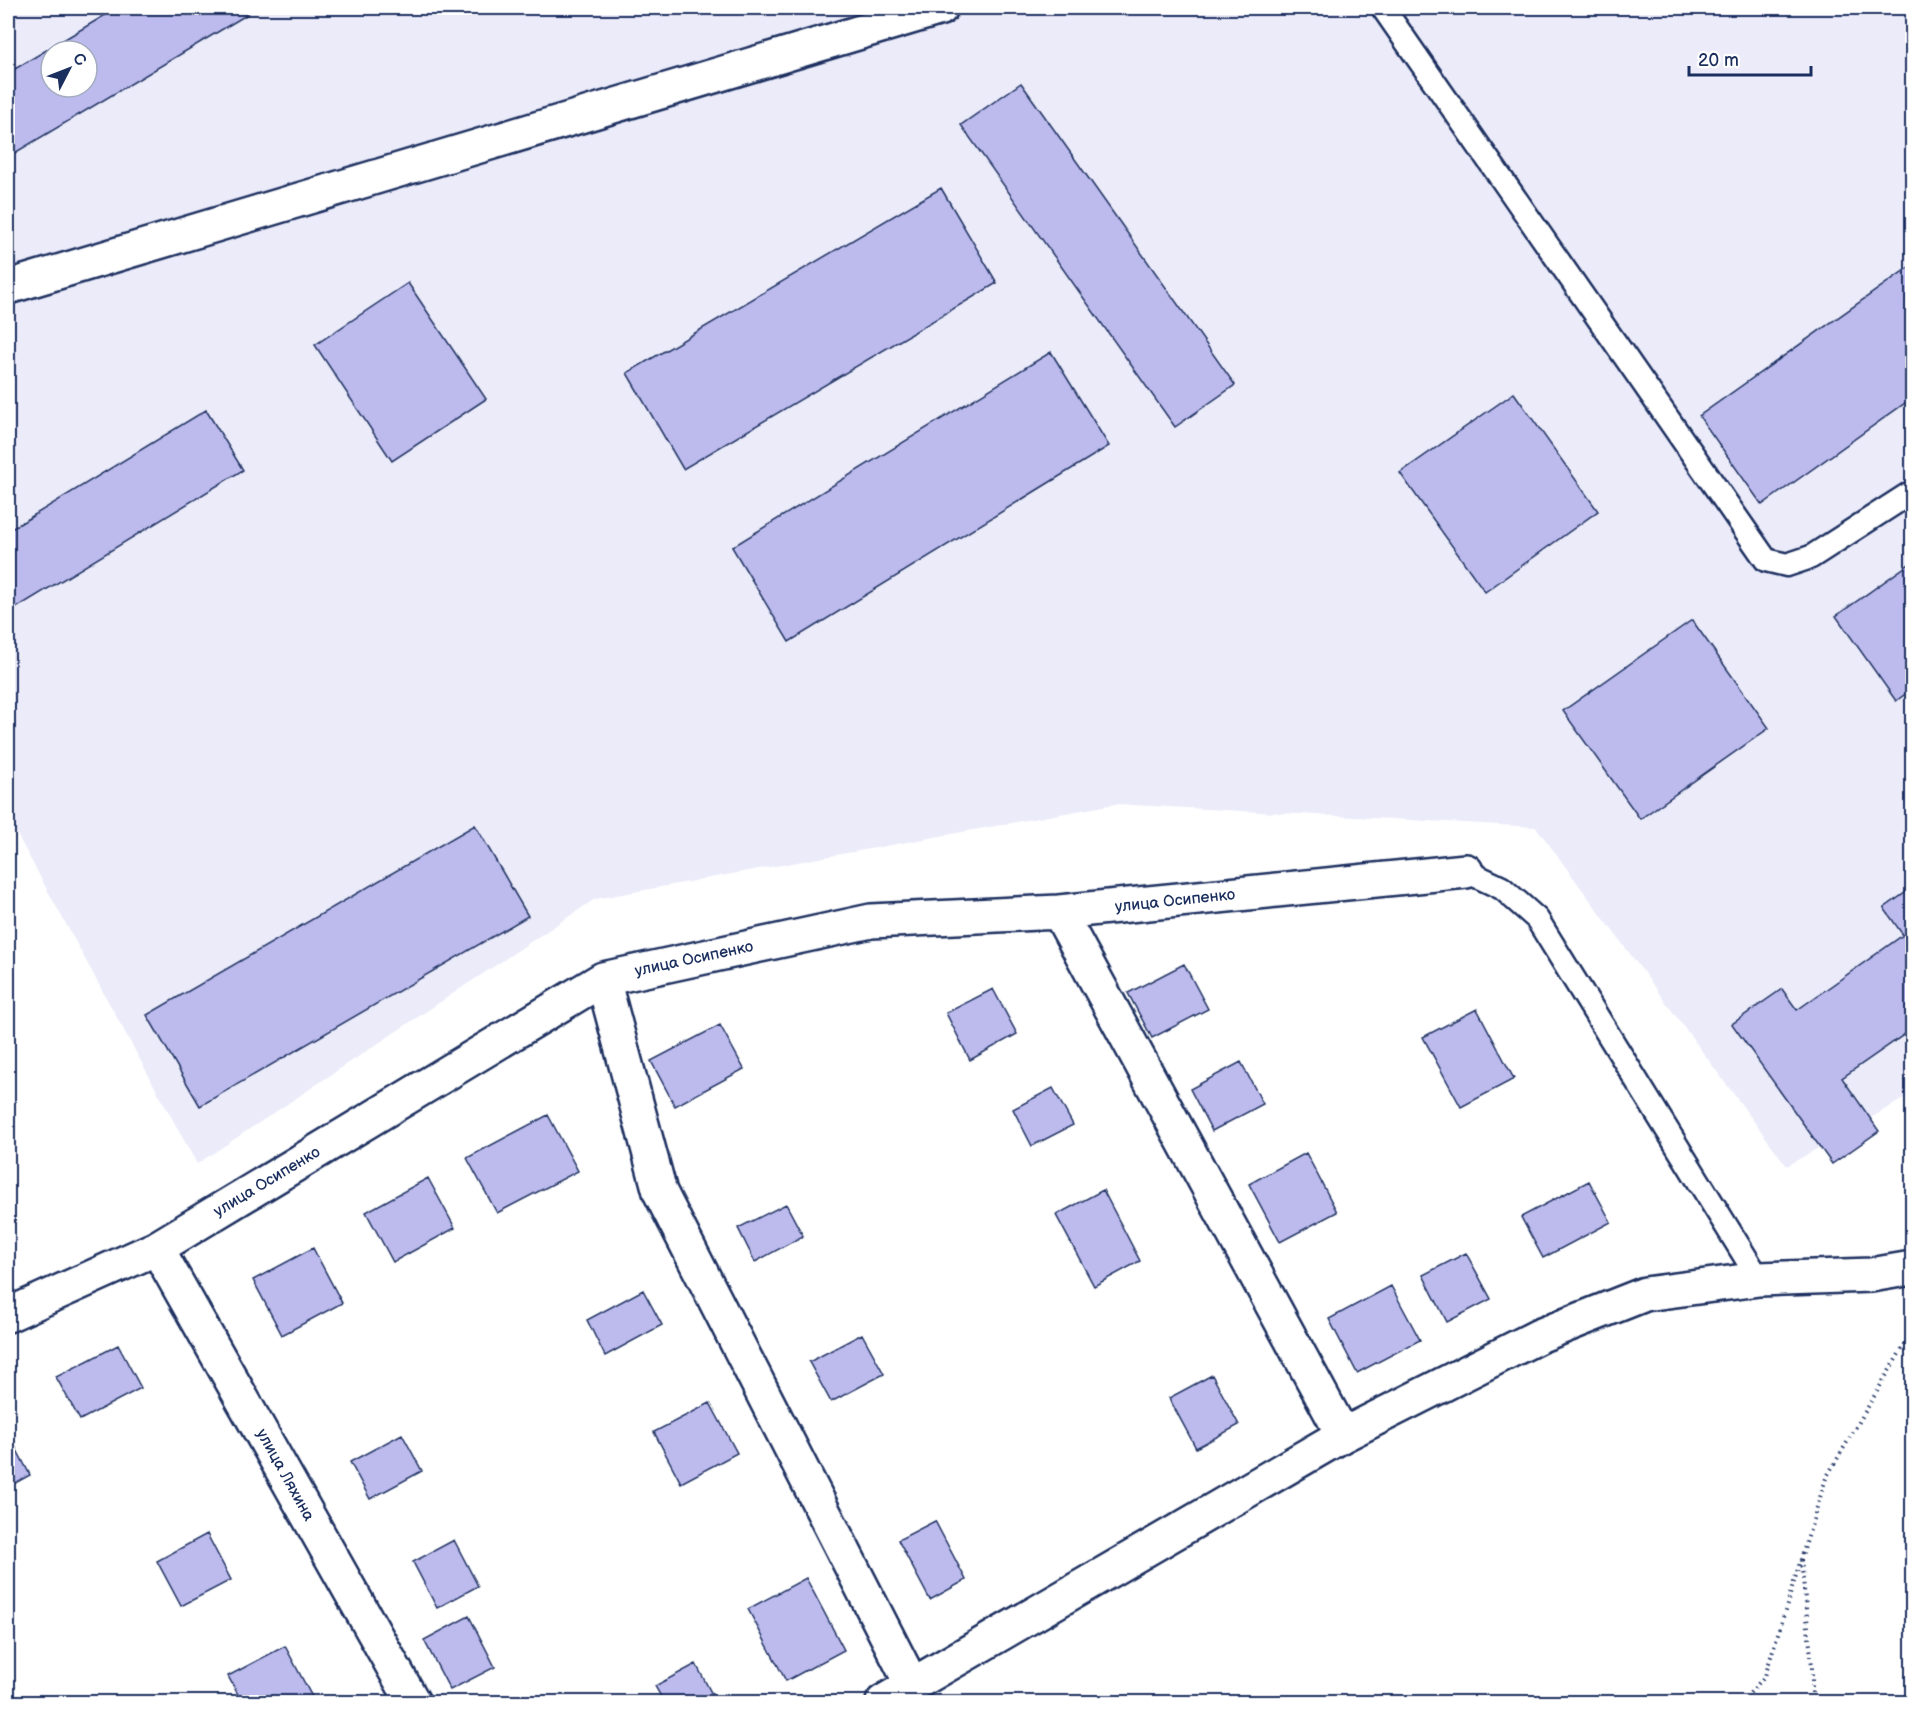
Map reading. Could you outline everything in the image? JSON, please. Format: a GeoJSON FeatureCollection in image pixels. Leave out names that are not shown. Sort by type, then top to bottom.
{"type":"FeatureCollection","features":[{"type":"Feature","properties":{"kind":"street"},"geometry":{"type":"LineString","coordinates":[[8,288],[941,8]]}},
{"type":"Feature","properties":{"kind":"street","name":"улица Осипенко"},"geometry":{"type":"LineString","coordinates":[[8,1315],[157,1248],[603,979],[871,921],[1059,912],[1466,872]]}},
{"type":"Feature","properties":{"kind":"street"},"geometry":{"type":"LineString","coordinates":[[1059,912],[1343,1436]]}},
{"type":"Feature","properties":{"kind":"street"},"geometry":{"type":"LineString","coordinates":[[603,979],[660,1191],[913,1687]]}},
{"type":"Feature","properties":{"kind":"street","name":"улица Ляхина"},"geometry":{"type":"LineString","coordinates":[[157,1248],[413,1702]]}},
{"type":"Feature","properties":{"kind":"street"},"geometry":{"type":"LineString","coordinates":[[883,1702],[913,1687],[1343,1436],[1539,1336],[1645,1294],[1759,1279],[1871,1275],[1912,1268]]}},
{"type":"Feature","properties":{"kind":"lane"},"geometry":{"type":"LineString","coordinates":[[1383,8],[1766,560],[1787,565],[1811,557],[1912,492]]}},
{"type":"Feature","properties":{"kind":"lane"},"geometry":{"type":"LineString","coordinates":[[1466,872],[1502,888],[1537,919],[1759,1279]]}},
{"type":"Feature","properties":{"kind":"path"},"geometry":{"type":"LineString","coordinates":[[1742,1702],[1765,1676],[1826,1478],[1912,1332]]}},
{"type":"Feature","properties":{"kind":"path"},"geometry":{"type":"LineString","coordinates":[[1801,1558],[1812,1666],[1812,1702]]}},
{"type":"Feature","properties":{"kind":"shaded area"},"geometry":{"type":"Polygon","coordinates":[[[8,8],[1912,8],[1912,1094],[1787,1166],[1536,827],[1115,804],[595,899],[197,1164],[8,818],[8,8]]]}},
{"type":"Feature","properties":{"kind":"building"},"geometry":{"type":"Polygon","coordinates":[[[117,8],[244,8],[248,14],[8,157],[8,73],[39,55],[39,99],[99,99],[99,39],[65,39],[117,8]]]}},
{"type":"Feature","properties":{"kind":"building"},"geometry":{"type":"Polygon","coordinates":[[[1021,83],[1235,385],[1175,427],[961,125],[1021,83]]]}},
{"type":"Feature","properties":{"kind":"building"},"geometry":{"type":"Polygon","coordinates":[[[941,188],[997,283],[683,469],[627,373],[941,188]]]}},
{"type":"Feature","properties":{"kind":"building"},"geometry":{"type":"Polygon","coordinates":[[[1912,265],[1912,398],[1762,505],[1699,416],[1912,265]]]}},
{"type":"Feature","properties":{"kind":"building"},"geometry":{"type":"Polygon","coordinates":[[[408,283],[486,399],[392,461],[315,345],[408,283]]]}},
{"type":"Feature","properties":{"kind":"building"},"geometry":{"type":"Polygon","coordinates":[[[1051,352],[1109,446],[789,642],[732,547],[1051,352]]]}},
{"type":"Feature","properties":{"kind":"building"},"geometry":{"type":"Polygon","coordinates":[[[1514,393],[1598,511],[1485,592],[1400,473],[1514,393]]]}},
{"type":"Feature","properties":{"kind":"building"},"geometry":{"type":"Polygon","coordinates":[[[206,410],[243,470],[8,613],[8,531],[206,410]]]}},
{"type":"Feature","properties":{"kind":"building"},"geometry":{"type":"Polygon","coordinates":[[[1912,562],[1912,689],[1896,701],[1836,616],[1912,562]]]}},
{"type":"Feature","properties":{"kind":"building"},"geometry":{"type":"Polygon","coordinates":[[[1692,620],[1769,728],[1640,819],[1563,711],[1692,620]]]}},
{"type":"Feature","properties":{"kind":"building"},"geometry":{"type":"Polygon","coordinates":[[[475,825],[528,916],[200,1106],[147,1015],[475,825]]]}},
{"type":"Feature","properties":{"kind":"building"},"geometry":{"type":"Polygon","coordinates":[[[1912,888],[1912,1029],[1842,1078],[1879,1131],[1832,1164],[1732,1024],[1782,989],[1797,1010],[1903,935],[1884,908],[1912,888]]]}},
{"type":"Feature","properties":{"kind":"building"},"geometry":{"type":"Polygon","coordinates":[[[1184,964],[1208,1009],[1152,1038],[1128,993],[1184,964]]]}},
{"type":"Feature","properties":{"kind":"building"},"geometry":{"type":"Polygon","coordinates":[[[993,989],[1017,1034],[970,1060],[946,1013],[993,989]]]}},
{"type":"Feature","properties":{"kind":"building"},"geometry":{"type":"Polygon","coordinates":[[[1477,1009],[1514,1079],[1461,1107],[1423,1037],[1477,1009]]]}},
{"type":"Feature","properties":{"kind":"building"},"geometry":{"type":"Polygon","coordinates":[[[720,1025],[744,1069],[675,1106],[651,1061],[720,1025]]]}},
{"type":"Feature","properties":{"kind":"building"},"geometry":{"type":"Polygon","coordinates":[[[1241,1062],[1263,1104],[1212,1131],[1190,1089],[1241,1062]]]}},
{"type":"Feature","properties":{"kind":"building"},"geometry":{"type":"Polygon","coordinates":[[[1053,1088],[1073,1125],[1032,1146],[1013,1109],[1053,1088]]]}},
{"type":"Feature","properties":{"kind":"building"},"geometry":{"type":"Polygon","coordinates":[[[548,1115],[578,1171],[497,1213],[467,1158],[548,1115]]]}},
{"type":"Feature","properties":{"kind":"building"},"geometry":{"type":"Polygon","coordinates":[[[1306,1153],[1337,1212],[1280,1242],[1249,1184],[1306,1153]]]}},
{"type":"Feature","properties":{"kind":"building"},"geometry":{"type":"Polygon","coordinates":[[[428,1178],[455,1228],[393,1262],[366,1212],[428,1178]]]}},
{"type":"Feature","properties":{"kind":"building"},"geometry":{"type":"Polygon","coordinates":[[[1589,1181],[1611,1222],[1543,1258],[1521,1217],[1589,1181]]]}},
{"type":"Feature","properties":{"kind":"building"},"geometry":{"type":"Polygon","coordinates":[[[1103,1190],[1140,1261],[1094,1286],[1056,1215],[1103,1190]]]}},
{"type":"Feature","properties":{"kind":"building"},"geometry":{"type":"Polygon","coordinates":[[[786,1204],[803,1236],[755,1262],[738,1228],[786,1204]]]}},
{"type":"Feature","properties":{"kind":"building"},"geometry":{"type":"Polygon","coordinates":[[[313,1248],[342,1303],[282,1335],[253,1280],[313,1248]]]}},
{"type":"Feature","properties":{"kind":"building"},"geometry":{"type":"Polygon","coordinates":[[[1466,1253],[1491,1299],[1447,1322],[1423,1275],[1466,1253]]]}},
{"type":"Feature","properties":{"kind":"building"},"geometry":{"type":"Polygon","coordinates":[[[1391,1286],[1420,1340],[1357,1373],[1329,1319],[1391,1286]]]}},
{"type":"Feature","properties":{"kind":"building"},"geometry":{"type":"Polygon","coordinates":[[[643,1290],[662,1325],[605,1356],[587,1320],[643,1290]]]}},
{"type":"Feature","properties":{"kind":"building"},"geometry":{"type":"Polygon","coordinates":[[[862,1334],[884,1374],[831,1402],[809,1362],[862,1334]]]}},
{"type":"Feature","properties":{"kind":"building"},"geometry":{"type":"Polygon","coordinates":[[[118,1345],[141,1388],[80,1420],[56,1377],[118,1345]]]}},
{"type":"Feature","properties":{"kind":"building"},"geometry":{"type":"Polygon","coordinates":[[[1212,1375],[1239,1425],[1196,1448],[1169,1398],[1212,1375]]]}},
{"type":"Feature","properties":{"kind":"building"},"geometry":{"type":"Polygon","coordinates":[[[710,1403],[737,1453],[681,1483],[654,1432],[710,1403]]]}},
{"type":"Feature","properties":{"kind":"building"},"geometry":{"type":"Polygon","coordinates":[[[8,1433],[30,1475],[8,1487],[8,1433]]]}},
{"type":"Feature","properties":{"kind":"building"},"geometry":{"type":"Polygon","coordinates":[[[402,1434],[422,1471],[370,1499],[350,1462],[402,1434]]]}},
{"type":"Feature","properties":{"kind":"building"},"geometry":{"type":"Polygon","coordinates":[[[935,1521],[966,1580],[930,1600],[898,1540],[935,1521]]]}},
{"type":"Feature","properties":{"kind":"building"},"geometry":{"type":"Polygon","coordinates":[[[207,1534],[231,1580],[181,1606],[157,1561],[207,1534]]]}},
{"type":"Feature","properties":{"kind":"building"},"geometry":{"type":"Polygon","coordinates":[[[454,1540],[478,1586],[437,1608],[413,1562],[454,1540]]]}},
{"type":"Feature","properties":{"kind":"building"},"geometry":{"type":"Polygon","coordinates":[[[806,1578],[844,1650],[786,1681],[748,1609],[806,1578]]]}},
{"type":"Feature","properties":{"kind":"building"},"geometry":{"type":"Polygon","coordinates":[[[469,1616],[495,1667],[450,1690],[424,1640],[469,1616]]]}},
{"type":"Feature","properties":{"kind":"building"},"geometry":{"type":"Polygon","coordinates":[[[285,1646],[312,1697],[301,1702],[242,1702],[228,1676],[285,1646]]]}},
{"type":"Feature","properties":{"kind":"building"},"geometry":{"type":"Polygon","coordinates":[[[696,1664],[716,1702],[664,1702],[655,1686],[696,1664]]]}}]}
